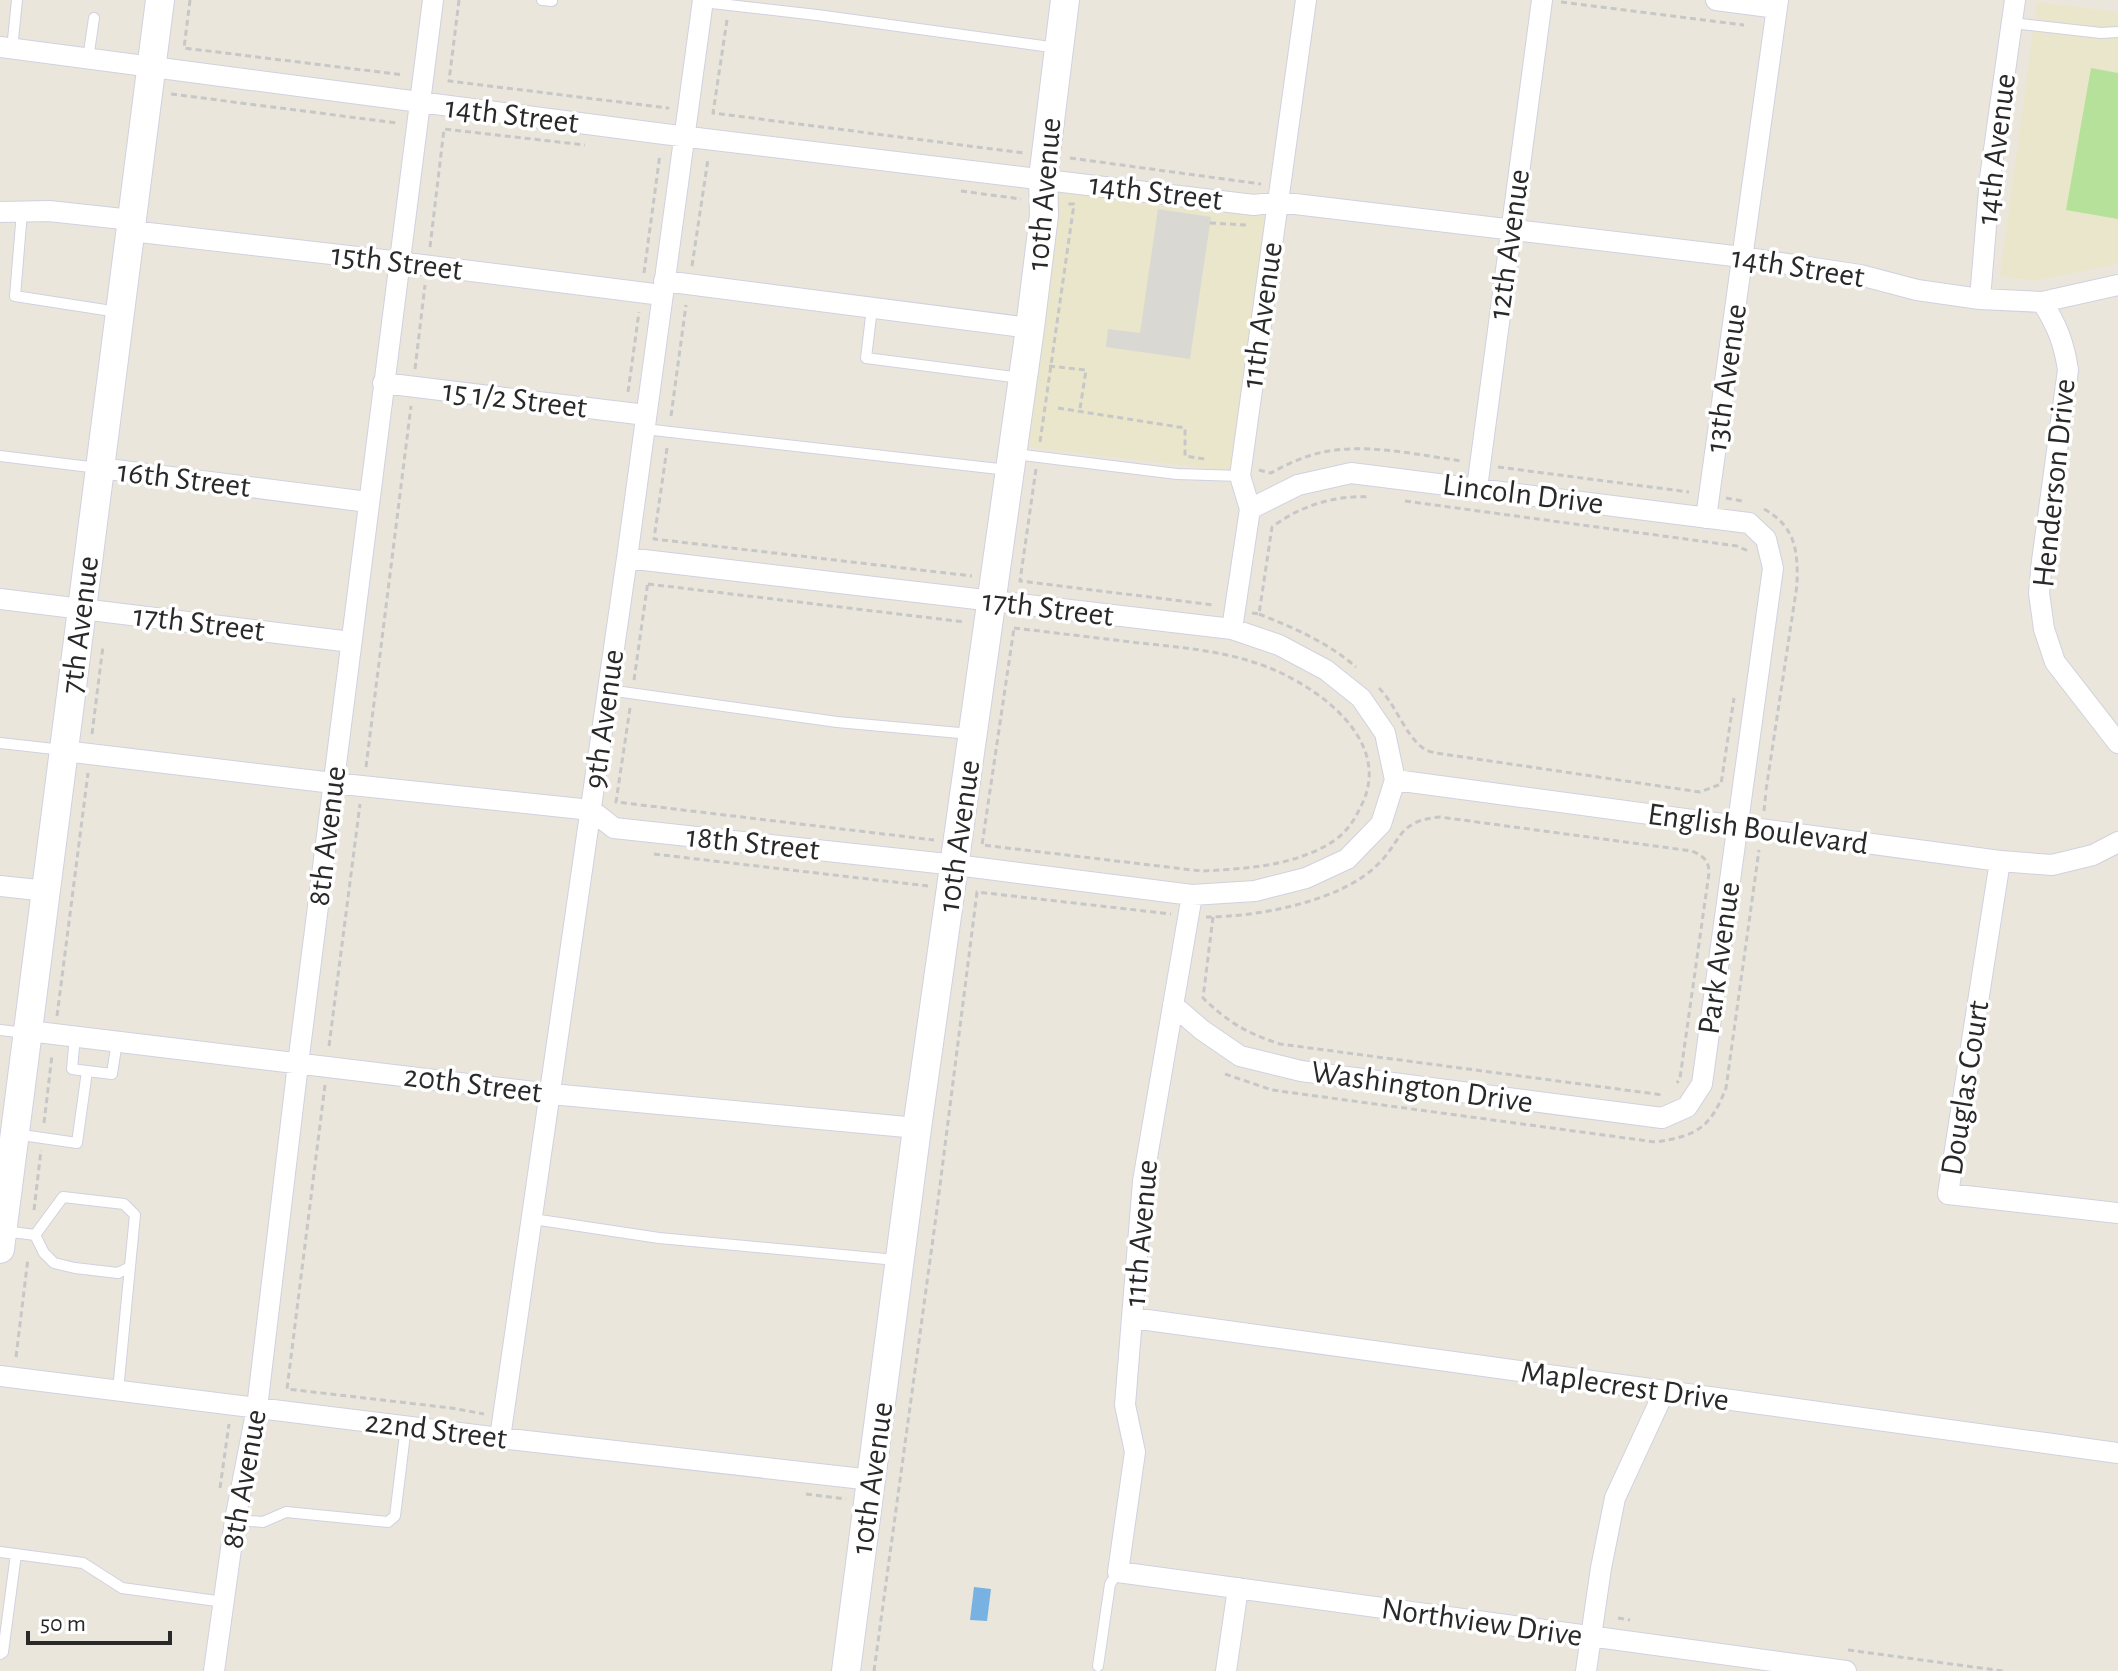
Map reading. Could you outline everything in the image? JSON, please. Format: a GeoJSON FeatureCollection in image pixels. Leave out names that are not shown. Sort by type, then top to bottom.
{"type":"FeatureCollection","features":[{"type":"Feature","properties":{"kind":"street","name":"7th Avenue"},"geometry":{"type":"LineString","coordinates":[[1,1240],[29,1136],[47,1034],[47,891],[77,752],[95,610],[100,468],[132,226],[164,69],[160,0]]}},
{"type":"Feature","properties":{"kind":"street","name":"8th Avenue"},"geometry":{"type":"LineString","coordinates":[[214,1671],[235,1520],[257,1408],[433,0]]}},
{"type":"Feature","properties":{"kind":"street","name":"10th Avenue"},"geometry":{"type":"LineString","coordinates":[[846,1671],[917,1128],[973,734],[992,602],[1020,460],[1023,378],[1044,215],[1034,177],[1065,0]]}},
{"type":"Feature","properties":{"kind":"street","name":"11th Avenue"},"geometry":{"type":"LineString","coordinates":[[1234,619],[1250,509],[1248,472],[1274,193],[1306,0]]}},
{"type":"Feature","properties":{"kind":"street"},"geometry":{"type":"LineString","coordinates":[[1716,0],[1778,4]]}},
{"type":"Feature","properties":{"kind":"street","name":"14th Avenue"},"geometry":{"type":"LineString","coordinates":[[1980,299],[1990,178],[2015,0]]}},
{"type":"Feature","properties":{"kind":"street","name":"9th Avenue"},"geometry":{"type":"LineString","coordinates":[[500,1438],[627,558],[703,1]]}},
{"type":"Feature","properties":{"kind":"street","name":"12th Avenue"},"geometry":{"type":"LineString","coordinates":[[1477,488],[1510,231],[1549,1]]}},
{"type":"Feature","properties":{"kind":"street","name":"13th Avenue"},"geometry":{"type":"LineString","coordinates":[[1706,518],[1778,4]]}},
{"type":"Feature","properties":{"kind":"street","name":"14th Street"},"geometry":{"type":"LineString","coordinates":[[6,48],[685,137],[1254,205],[1274,193],[1510,231],[1742,257],[1860,275],[1917,290],[1980,299],[2042,302],[2118,285]]}},
{"type":"Feature","properties":{"kind":"street","name":"15th Street"},"geometry":{"type":"LineString","coordinates":[[0,198],[49,211],[132,226],[399,262],[663,288],[689,284],[1030,328]]}},
{"type":"Feature","properties":{"kind":"street","name":"15th Street"},"geometry":{"type":"LineString","coordinates":[[0,212],[49,211]]}},
{"type":"Feature","properties":{"kind":"street","name":"Henderson Drive"},"geometry":{"type":"LineString","coordinates":[[2042,302],[2065,345],[2068,370],[2039,593],[2044,629],[2055,662],[2118,743]]}},
{"type":"Feature","properties":{"kind":"street","name":"15 1/2 Street"},"geometry":{"type":"LineString","coordinates":[[383,383],[645,422]]}},
{"type":"Feature","properties":{"kind":"street","name":"16th Street"},"geometry":{"type":"LineString","coordinates":[[100,468],[368,502]]}},
{"type":"Feature","properties":{"kind":"street","name":"Lincoln Drive"},"geometry":{"type":"LineString","coordinates":[[1250,509],[1298,485],[1351,473],[1749,523],[1766,539],[1773,568]]}},
{"type":"Feature","properties":{"kind":"street","name":"17th Street"},"geometry":{"type":"LineString","coordinates":[[627,558],[992,602],[1234,619],[1326,670],[1361,698],[1385,733],[1395,780]]}},
{"type":"Feature","properties":{"kind":"street","name":"Park Avenue"},"geometry":{"type":"LineString","coordinates":[[1687,1107],[1702,1084],[1773,568]]}},
{"type":"Feature","properties":{"kind":"street","name":"17th Street"},"geometry":{"type":"LineString","coordinates":[[0,599],[351,642]]}},
{"type":"Feature","properties":{"kind":"street","name":"18th Street"},"geometry":{"type":"LineString","coordinates":[[77,752],[591,810],[614,828],[956,865],[1192,895],[1255,891],[1306,878],[1347,859],[1381,824],[1395,780]]}},
{"type":"Feature","properties":{"kind":"street","name":"English Boulevard"},"geometry":{"type":"LineString","coordinates":[[1395,780],[2000,861],[2052,865],[2093,855],[2118,842]]}},
{"type":"Feature","properties":{"kind":"street","name":"Douglas Court"},"geometry":{"type":"LineString","coordinates":[[2000,861],[1948,1194],[2118,1213]]}},
{"type":"Feature","properties":{"kind":"street"},"geometry":{"type":"LineString","coordinates":[[0,886],[47,891]]}},
{"type":"Feature","properties":{"kind":"street","name":"11th Avenue"},"geometry":{"type":"LineString","coordinates":[[1118,1572],[1135,1452],[1125,1405],[1143,1181],[1192,895]]}},
{"type":"Feature","properties":{"kind":"street","name":"Washington Drive"},"geometry":{"type":"LineString","coordinates":[[1173,1005],[1240,1056],[1301,1071],[1662,1118],[1687,1107]]}},
{"type":"Feature","properties":{"kind":"street","name":"20th Street"},"geometry":{"type":"LineString","coordinates":[[47,1034],[551,1094],[917,1128]]}},
{"type":"Feature","properties":{"kind":"street","name":"Maplecrest Drive"},"geometry":{"type":"LineString","coordinates":[[1133,1318],[2118,1453]]}},
{"type":"Feature","properties":{"kind":"street","name":"22nd Street"},"geometry":{"type":"LineString","coordinates":[[0,1376],[872,1480]]}},
{"type":"Feature","properties":{"kind":"street"},"geometry":{"type":"LineString","coordinates":[[1586,1671],[1615,1498],[1664,1392]]}},
{"type":"Feature","properties":{"kind":"street","name":"Northview Drive"},"geometry":{"type":"LineString","coordinates":[[1118,1572],[1846,1671]]}},
{"type":"Feature","properties":{"kind":"street"},"geometry":{"type":"LineString","coordinates":[[1226,1671],[1238,1588]]}},
{"type":"Feature","properties":{"kind":"lane"},"geometry":{"type":"LineString","coordinates":[[6,48],[17,0]]}},
{"type":"Feature","properties":{"kind":"lane"},"geometry":{"type":"LineString","coordinates":[[703,1],[1059,48]]}},
{"type":"Feature","properties":{"kind":"lane"},"geometry":{"type":"LineString","coordinates":[[88,59],[94,18]]}},
{"type":"Feature","properties":{"kind":"lane"},"geometry":{"type":"LineString","coordinates":[[2012,23],[2101,33],[2118,32]]}},
{"type":"Feature","properties":{"kind":"lane"},"geometry":{"type":"LineString","coordinates":[[22,212],[15,296],[120,312]]}},
{"type":"Feature","properties":{"kind":"lane"},"geometry":{"type":"LineString","coordinates":[[872,308],[866,358],[1023,378]]}},
{"type":"Feature","properties":{"kind":"lane"},"geometry":{"type":"LineString","coordinates":[[645,422],[669,432],[1177,474],[1248,472]]}},
{"type":"Feature","properties":{"kind":"lane","name":"16th Street"},"geometry":{"type":"LineString","coordinates":[[0,456],[100,468]]}},
{"type":"Feature","properties":{"kind":"lane"},"geometry":{"type":"LineString","coordinates":[[608,690],[837,722],[973,734]]}},
{"type":"Feature","properties":{"kind":"lane"},"geometry":{"type":"LineString","coordinates":[[0,743],[77,752]]}},
{"type":"Feature","properties":{"kind":"lane"},"geometry":{"type":"LineString","coordinates":[[0,1030],[47,1034],[72,1069],[112,1074],[117,1041]]}},
{"type":"Feature","properties":{"kind":"lane"},"geometry":{"type":"LineString","coordinates":[[29,1136],[77,1143],[87,1071]]}},
{"type":"Feature","properties":{"kind":"lane"},"geometry":{"type":"LineString","coordinates":[[1,1240],[33,1235],[63,1197],[124,1204],[135,1215],[118,1391]]}},
{"type":"Feature","properties":{"kind":"lane"},"geometry":{"type":"LineString","coordinates":[[533,1219],[659,1238],[901,1261]]}},
{"type":"Feature","properties":{"kind":"lane"},"geometry":{"type":"LineString","coordinates":[[33,1235],[54,1263],[118,1273],[130,1267]]}},
{"type":"Feature","properties":{"kind":"lane"},"geometry":{"type":"LineString","coordinates":[[235,1520],[263,1522],[286,1512],[388,1522],[395,1516],[406,1426]]}},
{"type":"Feature","properties":{"kind":"lane"},"geometry":{"type":"LineString","coordinates":[[0,1552],[83,1563],[122,1588],[224,1602]]}},
{"type":"Feature","properties":{"kind":"lane"},"geometry":{"type":"LineString","coordinates":[[0,1654],[3,1652],[16,1554]]}},
{"type":"Feature","properties":{"kind":"lane"},"geometry":{"type":"LineString","coordinates":[[1098,1666],[1110,1584],[1118,1572]]}},
{"type":"Feature","properties":{"kind":"path"},"geometry":{"type":"LineString","coordinates":[[190,0],[184,48],[404,76]]}},
{"type":"Feature","properties":{"kind":"path"},"geometry":{"type":"LineString","coordinates":[[448,87],[459,0]]}},
{"type":"Feature","properties":{"kind":"path"},"geometry":{"type":"LineString","coordinates":[[1549,1],[1748,26]]}},
{"type":"Feature","properties":{"kind":"path"},"geometry":{"type":"LineString","coordinates":[[713,113],[729,5]]}},
{"type":"Feature","properties":{"kind":"path"},"geometry":{"type":"LineString","coordinates":[[164,69],[171,94],[398,123]]}},
{"type":"Feature","properties":{"kind":"path"},"geometry":{"type":"LineString","coordinates":[[447,80],[668,108]]}},
{"type":"Feature","properties":{"kind":"path"},"geometry":{"type":"LineString","coordinates":[[703,112],[1034,177]]}},
{"type":"Feature","properties":{"kind":"path"},"geometry":{"type":"LineString","coordinates":[[429,255],[444,129],[583,145]]}},
{"type":"Feature","properties":{"kind":"path"},"geometry":{"type":"LineString","coordinates":[[642,283],[660,154]]}},
{"type":"Feature","properties":{"kind":"path"},"geometry":{"type":"LineString","coordinates":[[1062,157],[1274,193]]}},
{"type":"Feature","properties":{"kind":"path"},"geometry":{"type":"LineString","coordinates":[[707,159],[654,539],[973,576]]}},
{"type":"Feature","properties":{"kind":"path"},"geometry":{"type":"LineString","coordinates":[[950,190],[1034,177]]}},
{"type":"Feature","properties":{"kind":"path"},"geometry":{"type":"LineString","coordinates":[[1061,204],[1074,204],[1051,366],[1020,460],[1020,581],[1234,619],[1259,614],[1304,633],[1342,655],[1360,670]]}},
{"type":"Feature","properties":{"kind":"path"},"geometry":{"type":"LineString","coordinates":[[1210,223],[1248,226]]}},
{"type":"Feature","properties":{"kind":"path"},"geometry":{"type":"LineString","coordinates":[[415,373],[427,275]]}},
{"type":"Feature","properties":{"kind":"path"},"geometry":{"type":"LineString","coordinates":[[627,402],[640,303]]}},
{"type":"Feature","properties":{"kind":"path"},"geometry":{"type":"LineString","coordinates":[[1051,366],[1086,370],[1080,411]]}},
{"type":"Feature","properties":{"kind":"path"},"geometry":{"type":"LineString","coordinates":[[365,771],[412,395]]}},
{"type":"Feature","properties":{"kind":"path"},"geometry":{"type":"LineString","coordinates":[[1058,408],[1185,428],[1185,456],[1213,460]]}},
{"type":"Feature","properties":{"kind":"path"},"geometry":{"type":"LineString","coordinates":[[1248,472],[1271,473],[1323,452],[1352,448],[1467,462]]}},
{"type":"Feature","properties":{"kind":"path"},"geometry":{"type":"LineString","coordinates":[[1488,465],[1699,494]]}},
{"type":"Feature","properties":{"kind":"path"},"geometry":{"type":"LineString","coordinates":[[1259,614],[1272,527],[1305,507],[1355,496],[1379,497]]}},
{"type":"Feature","properties":{"kind":"path"},"geometry":{"type":"LineString","coordinates":[[1393,499],[1737,546],[1746,550],[1751,558]]}},
{"type":"Feature","properties":{"kind":"path"},"geometry":{"type":"LineString","coordinates":[[16,1361],[33,1235],[29,1136],[47,1034],[95,610]]}},
{"type":"Feature","properties":{"kind":"path"},"geometry":{"type":"LineString","coordinates":[[1014,628],[1202,650],[1239,658],[1282,673],[1322,697],[1352,725],[1364,746],[1370,772],[1367,793],[1354,822],[1335,840],[1302,856],[1267,865],[1224,870],[1201,871],[982,845],[1014,628]]}},
{"type":"Feature","properties":{"kind":"path"},"geometry":{"type":"LineString","coordinates":[[1379,687],[1412,736],[1423,748],[1436,753],[1700,792],[1721,784],[1734,694]]}},
{"type":"Feature","properties":{"kind":"path"},"geometry":{"type":"LineString","coordinates":[[1756,788],[1766,790],[1764,815]]}},
{"type":"Feature","properties":{"kind":"path"},"geometry":{"type":"LineString","coordinates":[[329,1050],[361,796]]}},
{"type":"Feature","properties":{"kind":"path"},"geometry":{"type":"LineString","coordinates":[[1202,917],[1255,914],[1286,908],[1353,883],[1376,867],[1406,828],[1425,818],[1440,817],[1692,851],[1709,864],[1709,873],[1680,1078],[1675,1089]]}},
{"type":"Feature","properties":{"kind":"path"},"geometry":{"type":"LineString","coordinates":[[1225,1074],[1272,1090],[1655,1142],[1684,1138],[1704,1125],[1719,1105],[1726,1088],[1760,842]]}},
{"type":"Feature","properties":{"kind":"path"},"geometry":{"type":"LineString","coordinates":[[641,852],[930,886]]}},
{"type":"Feature","properties":{"kind":"path"},"geometry":{"type":"LineString","coordinates":[[874,1671],[977,892],[1174,915]]}},
{"type":"Feature","properties":{"kind":"path"},"geometry":{"type":"LineString","coordinates":[[1213,917],[1203,998],[1235,1025],[1255,1036],[1280,1044],[1664,1095]]}},
{"type":"Feature","properties":{"kind":"path"},"geometry":{"type":"LineString","coordinates":[[326,1077],[287,1389],[494,1416]]}},
{"type":"Feature","properties":{"kind":"path"},"geometry":{"type":"LineString","coordinates":[[219,1495],[229,1424],[225,1421]]}},
{"type":"Feature","properties":{"kind":"path"},"geometry":{"type":"LineString","coordinates":[[800,1493],[846,1499]]}},
{"type":"Feature","properties":{"kind":"shaded area"},"geometry":{"type":"Polygon","coordinates":[[[2037,2],[2118,12],[2118,264],[2034,281],[2000,276],[2037,2]]]}},
{"type":"Feature","properties":{"kind":"shaded area"},"geometry":{"type":"Polygon","coordinates":[[[1059,191],[1267,217],[1230,471],[1025,447],[1059,191]]]}},
{"type":"Feature","properties":{"kind":"shaded area"},"geometry":{"type":"Polygon","coordinates":[[[1158,209],[1211,217],[1190,359],[1106,347],[1108,329],[1140,333],[1158,209]]]}},
{"type":"Feature","properties":{"kind":"green space"},"geometry":{"type":"Polygon","coordinates":[[[2091,68],[2118,73],[2118,219],[2066,210],[2091,68]]]}},
{"type":"Feature","properties":{"kind":"water"},"geometry":{"type":"Polygon","coordinates":[[[974,1587],[991,1589],[987,1621],[970,1620],[974,1587]]]}}]}
